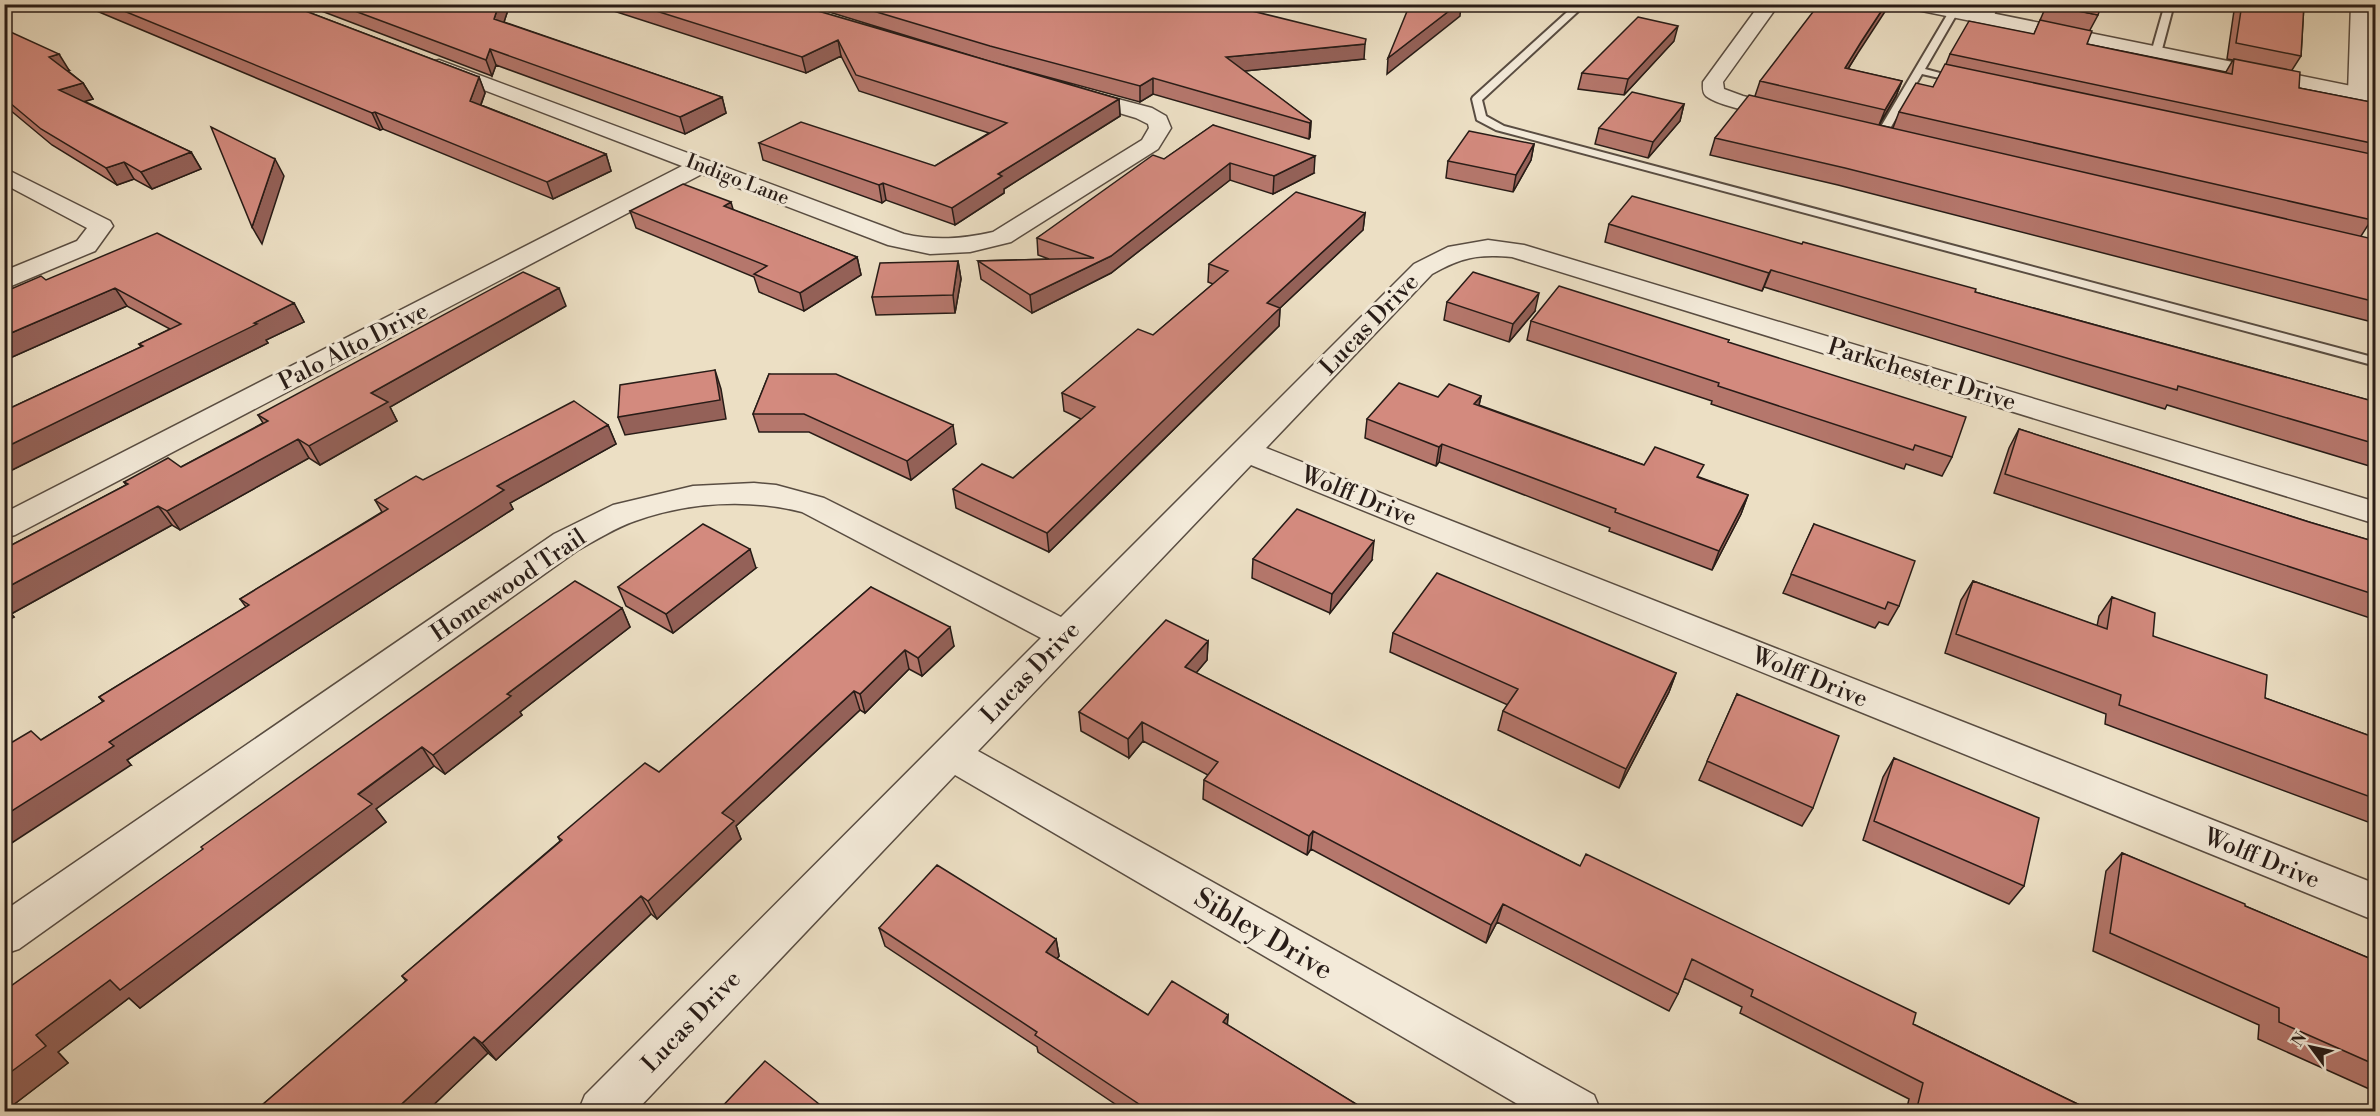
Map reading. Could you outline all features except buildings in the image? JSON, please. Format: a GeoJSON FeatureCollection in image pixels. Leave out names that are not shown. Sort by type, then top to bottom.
{"type":"FeatureCollection","features":[{"type":"Feature","properties":{"kind":"street"},"geometry":{"type":"LineString","coordinates":[[1770,4],[1713,82],[1714,92],[1736,101],[1803,117]]}},
{"type":"Feature","properties":{"kind":"street"},"geometry":{"type":"LineString","coordinates":[[1917,4],[1953,12],[1987,11],[2156,53],[2367,95],[2360,4]]}},
{"type":"Feature","properties":{"kind":"street","name":"Indigo Lane"},"geometry":{"type":"LineString","coordinates":[[422,60],[897,240],[930,247],[970,245],[1002,237],[1150,144],[1160,128],[1158,121],[1144,113],[1053,87]]}},
{"type":"Feature","properties":{"kind":"street"},"geometry":{"type":"LineString","coordinates":[[1869,132],[1903,140]]}},
{"type":"Feature","properties":{"kind":"street","name":"Palo Alto Drive"},"geometry":{"type":"LineString","coordinates":[[4,527],[701,165]]}},
{"type":"Feature","properties":{"kind":"street"},"geometry":{"type":"LineString","coordinates":[[4,175],[101,226],[86,246],[4,281]]}},
{"type":"Feature","properties":{"kind":"street","name":"Lucas Drive"},"geometry":{"type":"LineString","coordinates":[[602,1112],[1423,269],[1445,255],[1467,248]]}},
{"type":"Feature","properties":{"kind":"street","name":"Parkchester Drive"},"geometry":{"type":"LineString","coordinates":[[1467,248],[1515,250],[2376,513]]}},
{"type":"Feature","properties":{"kind":"street","name":"Wolff Drive"},"geometry":{"type":"LineString","coordinates":[[1245,451],[2376,903]]}},
{"type":"Feature","properties":{"kind":"street","name":"Homewood Trail"},"geometry":{"type":"LineString","coordinates":[[4,935],[566,542],[624,513],[693,496],[754,493],[776,495],[813,505],[1066,636]]}},
{"type":"Feature","properties":{"kind":"street","name":"Sibley Drive"},"geometry":{"type":"LineString","coordinates":[[951,754],[1577,1112]]}},
{"type":"Feature","properties":{"kind":"lane"},"geometry":{"type":"LineString","coordinates":[[1582,4],[1478,99],[1481,118],[1500,128],[2376,362]]}},
{"type":"Feature","properties":{"kind":"lane"},"geometry":{"type":"LineString","coordinates":[[2156,53],[2170,4]]}},
{"type":"Feature","properties":{"kind":"lane"},"geometry":{"type":"LineString","coordinates":[[1869,132],[1918,70],[1953,12]]}},
{"type":"Feature","properties":{"kind":"lane"},"geometry":{"type":"LineString","coordinates":[[1918,70],[1975,83]]}}]}
